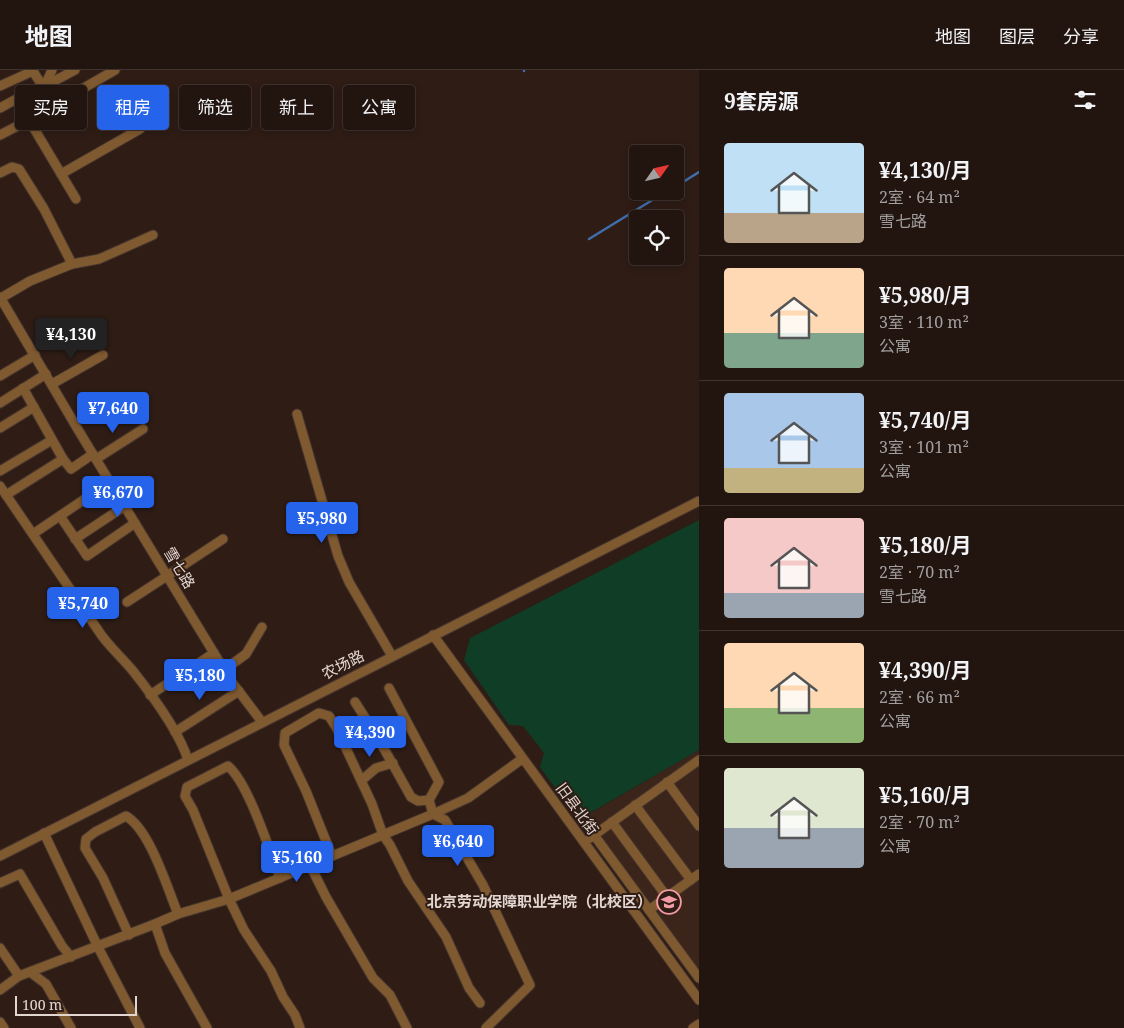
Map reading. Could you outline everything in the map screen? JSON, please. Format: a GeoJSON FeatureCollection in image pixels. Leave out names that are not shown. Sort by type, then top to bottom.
{"type":"FeatureCollection","features":[{"type":"Feature","properties":{"kind":"street"},"geometry":{"type":"LineString","coordinates":[[45,85],[52,70]]}},
{"type":"Feature","properties":{"kind":"street"},"geometry":{"type":"LineString","coordinates":[[48,85],[75,70]]}},
{"type":"Feature","properties":{"kind":"street"},"geometry":{"type":"LineString","coordinates":[[87,86],[115,70]]}},
{"type":"Feature","properties":{"kind":"street"},"geometry":{"type":"LineString","coordinates":[[0,86],[33,71],[43,85]]}},
{"type":"Feature","properties":{"kind":"street"},"geometry":{"type":"LineString","coordinates":[[0,108],[15,100]]}},
{"type":"Feature","properties":{"kind":"street"},"geometry":{"type":"LineString","coordinates":[[0,135],[15,127]]}},
{"type":"Feature","properties":{"kind":"street"},"geometry":{"type":"LineString","coordinates":[[35,130],[76,199]]}},
{"type":"Feature","properties":{"kind":"street"},"geometry":{"type":"LineString","coordinates":[[61,174],[137,130]]}},
{"type":"Feature","properties":{"kind":"street"},"geometry":{"type":"LineString","coordinates":[[0,173],[12,167],[19,168],[44,209],[72,264]]}},
{"type":"Feature","properties":{"kind":"street"},"geometry":{"type":"LineString","coordinates":[[0,298],[30,281],[72,264],[99,259],[153,235]]}},
{"type":"Feature","properties":{"kind":"street","name":"雪七路"},"geometry":{"type":"LineString","coordinates":[[0,298],[224,670],[262,722]]}},
{"type":"Feature","properties":{"kind":"street"},"geometry":{"type":"LineString","coordinates":[[0,376],[35,354]]}},
{"type":"Feature","properties":{"kind":"street"},"geometry":{"type":"LineString","coordinates":[[52,384],[103,355]]}},
{"type":"Feature","properties":{"kind":"street"},"geometry":{"type":"LineString","coordinates":[[0,403],[46,374]]}},
{"type":"Feature","properties":{"kind":"street"},"geometry":{"type":"LineString","coordinates":[[23,388],[52,440],[71,469],[143,429]]}},
{"type":"Feature","properties":{"kind":"street"},"geometry":{"type":"LineString","coordinates":[[0,428],[34,407]]}},
{"type":"Feature","properties":{"kind":"street"},"geometry":{"type":"LineString","coordinates":[[297,414],[338,556],[349,582],[392,656]]}},
{"type":"Feature","properties":{"kind":"street"},"geometry":{"type":"LineString","coordinates":[[0,472],[52,440]]}},
{"type":"Feature","properties":{"kind":"street"},"geometry":{"type":"LineString","coordinates":[[6,495],[64,459]]}},
{"type":"Feature","properties":{"kind":"street"},"geometry":{"type":"LineString","coordinates":[[33,534],[110,482]]}},
{"type":"Feature","properties":{"kind":"street"},"geometry":{"type":"LineString","coordinates":[[0,486],[113,650],[133,671],[175,732],[188,760]]}},
{"type":"Feature","properties":{"kind":"street","name":"农场路"},"geometry":{"type":"LineString","coordinates":[[0,856],[699,501]]}},
{"type":"Feature","properties":{"kind":"street"},"geometry":{"type":"LineString","coordinates":[[75,539],[125,506]]}},
{"type":"Feature","properties":{"kind":"street"},"geometry":{"type":"LineString","coordinates":[[60,516],[87,556],[135,524]]}},
{"type":"Feature","properties":{"kind":"street"},"geometry":{"type":"LineString","coordinates":[[127,602],[223,539]]}},
{"type":"Feature","properties":{"kind":"street"},"geometry":{"type":"LineString","coordinates":[[224,670],[246,654],[262,627]]}},
{"type":"Feature","properties":{"kind":"street","name":"旧县北街"},"geometry":{"type":"LineString","coordinates":[[433,635],[699,1000]]}},
{"type":"Feature","properties":{"kind":"street"},"geometry":{"type":"LineString","coordinates":[[150,696],[214,653]]}},
{"type":"Feature","properties":{"kind":"street"},"geometry":{"type":"LineString","coordinates":[[388,688],[439,782],[429,800],[433,814],[444,820],[483,885],[530,984],[486,1028]]}},
{"type":"Feature","properties":{"kind":"street"},"geometry":{"type":"LineString","coordinates":[[175,732],[238,690]]}},
{"type":"Feature","properties":{"kind":"street"},"geometry":{"type":"LineString","coordinates":[[356,702],[411,797],[418,801],[429,800]]}},
{"type":"Feature","properties":{"kind":"street"},"geometry":{"type":"LineString","coordinates":[[332,856],[306,791],[284,745],[285,733],[319,712],[329,716],[362,780],[382,835],[390,845],[408,881],[446,937],[469,988],[480,1003]]}},
{"type":"Feature","properties":{"kind":"street"},"geometry":{"type":"LineString","coordinates":[[0,990],[18,976],[129,935],[178,914],[229,899],[433,814],[468,798],[522,758]]}},
{"type":"Feature","properties":{"kind":"street"},"geometry":{"type":"LineString","coordinates":[[584,842],[699,760]]}},
{"type":"Feature","properties":{"kind":"street"},"geometry":{"type":"LineString","coordinates":[[362,780],[376,768],[393,763]]}},
{"type":"Feature","properties":{"kind":"street"},"geometry":{"type":"LineString","coordinates":[[280,878],[250,802],[234,772],[228,766],[186,787],[186,796],[229,899],[244,930],[271,971],[300,1028]]}},
{"type":"Feature","properties":{"kind":"street"},"geometry":{"type":"LineString","coordinates":[[666,782],[699,826]]}},
{"type":"Feature","properties":{"kind":"street"},"geometry":{"type":"LineString","coordinates":[[635,805],[690,880]]}},
{"type":"Feature","properties":{"kind":"street"},"geometry":{"type":"LineString","coordinates":[[129,935],[103,878],[85,848],[86,840],[95,832],[126,816],[134,821],[146,836],[178,914]]}},
{"type":"Feature","properties":{"kind":"street"},"geometry":{"type":"LineString","coordinates":[[612,822],[667,897]]}},
{"type":"Feature","properties":{"kind":"street"},"geometry":{"type":"LineString","coordinates":[[44,834],[98,947],[140,1028]]}},
{"type":"Feature","properties":{"kind":"street"},"geometry":{"type":"LineString","coordinates":[[594,835],[699,978]]}},
{"type":"Feature","properties":{"kind":"street"},"geometry":{"type":"LineString","coordinates":[[310,865],[326,897],[373,978],[390,995],[407,1028]]}},
{"type":"Feature","properties":{"kind":"street"},"geometry":{"type":"LineString","coordinates":[[0,883],[20,874],[62,946],[72,957]]}},
{"type":"Feature","properties":{"kind":"street"},"geometry":{"type":"LineString","coordinates":[[649,910],[699,874]]}},
{"type":"Feature","properties":{"kind":"street"},"geometry":{"type":"LineString","coordinates":[[155,924],[165,953],[207,1028]]}},
{"type":"Feature","properties":{"kind":"street"},"geometry":{"type":"LineString","coordinates":[[0,948],[18,976]]}},
{"type":"Feature","properties":{"kind":"street"},"geometry":{"type":"LineString","coordinates":[[30,972],[46,984],[71,1028]]}},
{"type":"Feature","properties":{"kind":"street"},"geometry":{"type":"LineString","coordinates":[[0,1022],[4,1028]]}},
{"type":"Feature","properties":{"kind":"street"},"geometry":{"type":"LineString","coordinates":[[693,1028],[699,1024]]}},
{"type":"Feature","properties":{"kind":"shaded area","name":"北京劳动保障职业学院（北校区）"},"geometry":{"type":"Polygon","coordinates":[[[699,750],[699,985],[579,820],[699,750]]]}},
{"type":"Feature","properties":{"kind":"green space"},"geometry":{"type":"Polygon","coordinates":[[[699,520],[699,750],[578,820],[540,767],[544,753],[523,726],[509,725],[464,660],[470,638],[699,520]]]}},
{"type":"Feature","properties":{"kind":"waterway"},"geometry":{"type":"LineString","coordinates":[[684,181],[699,172]]}},
{"type":"Feature","properties":{"kind":"waterway"},"geometry":{"type":"LineString","coordinates":[[589,239],[652,200]]}},
{"type":"Feature","properties":{"kind":"place","name":"北京劳动保障职业学院（北校区）"},"geometry":{"type":"Point","coordinates":[669,902]}}]}
